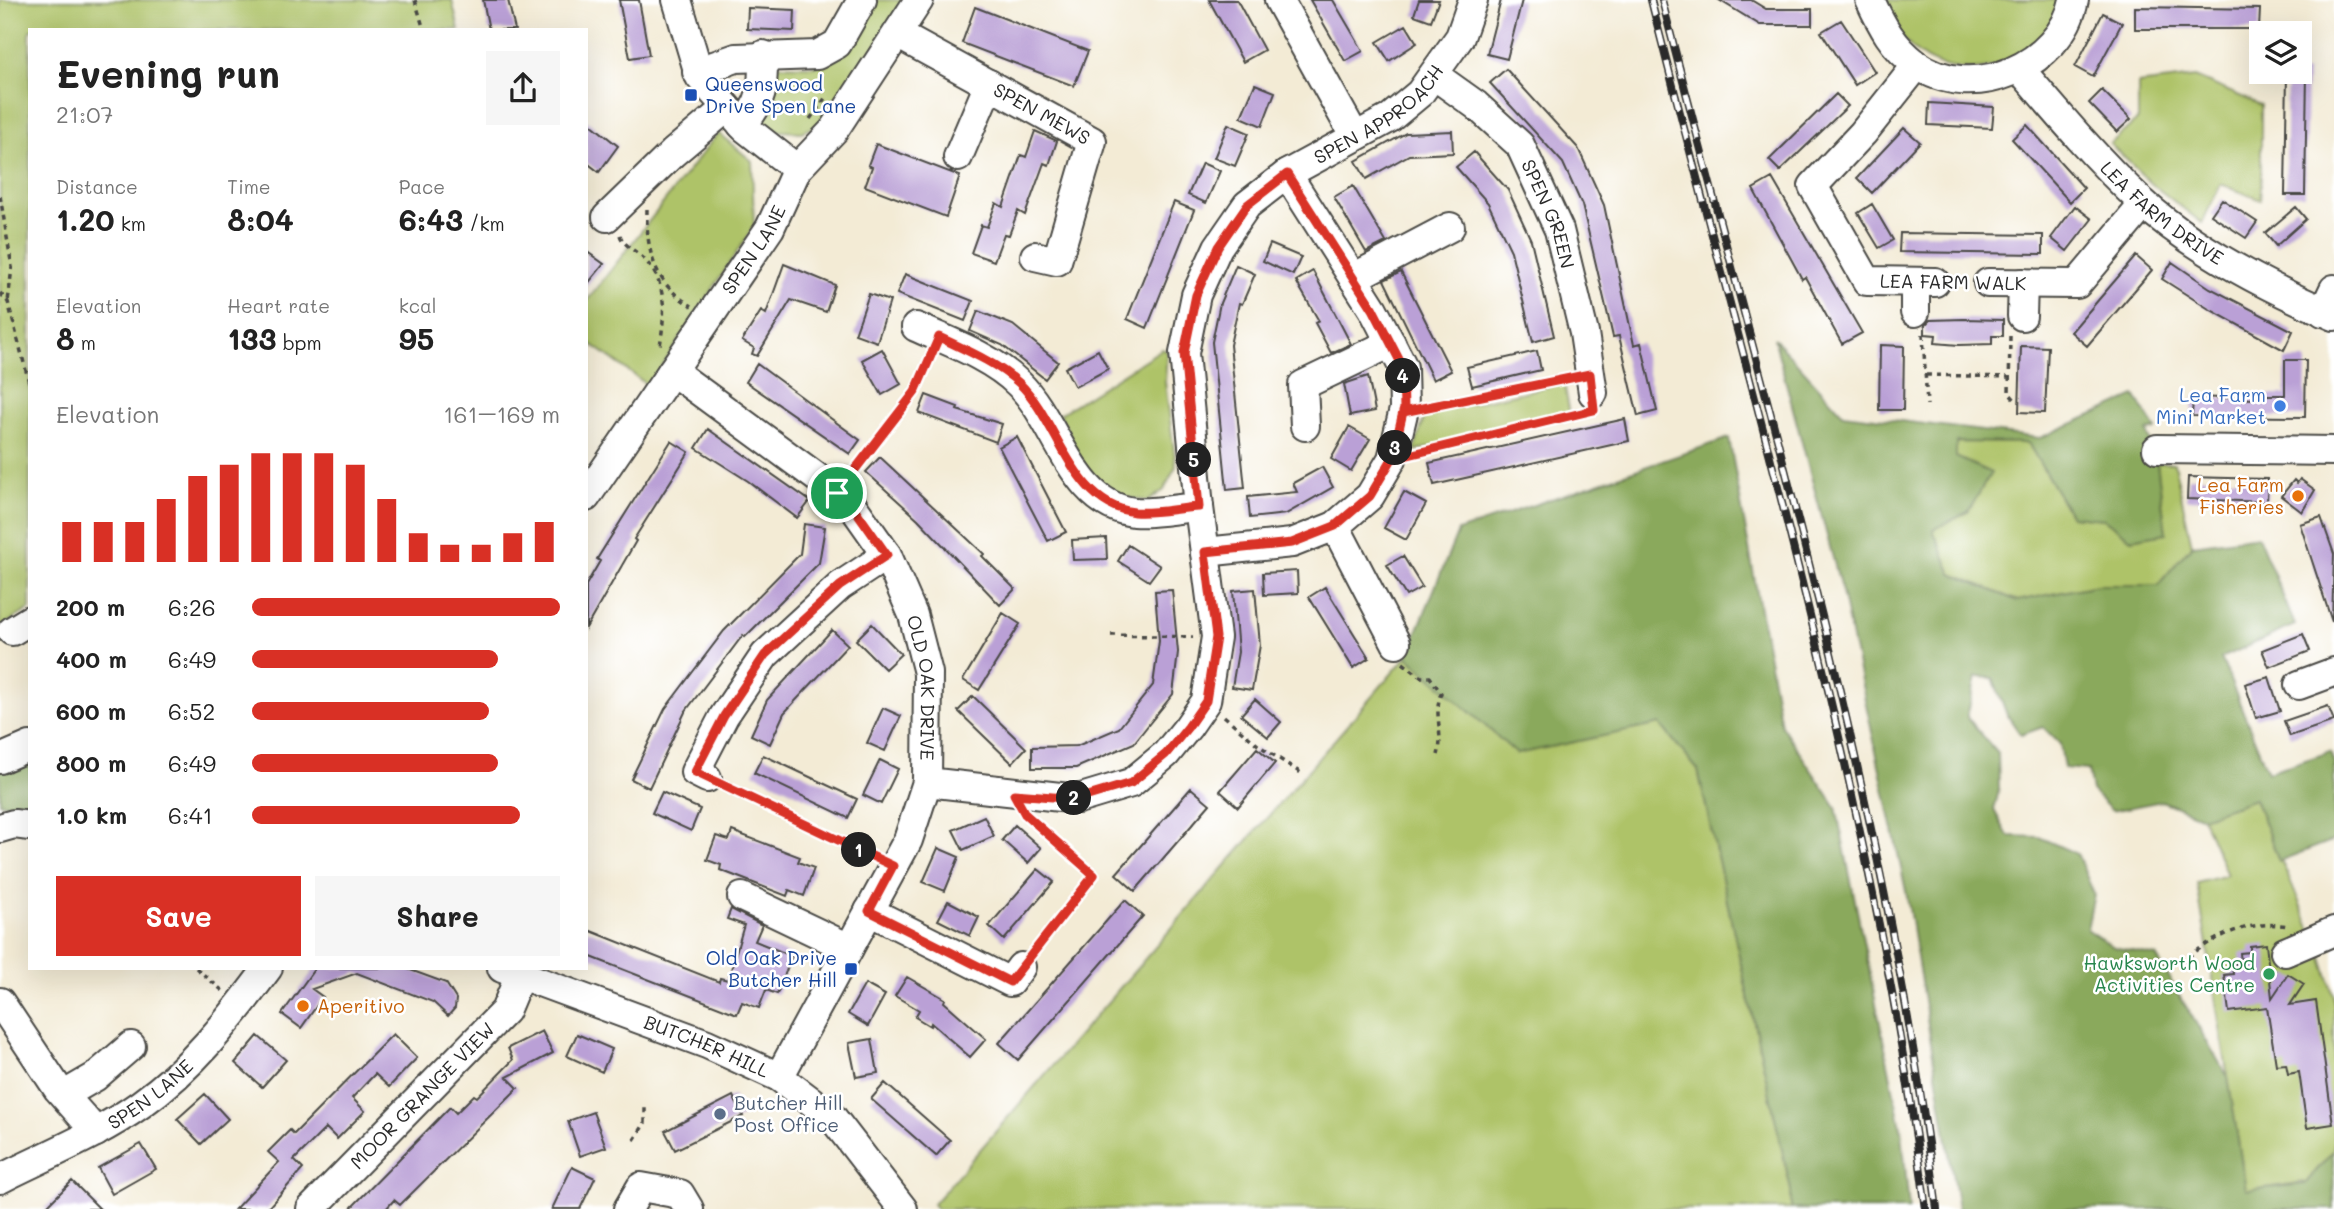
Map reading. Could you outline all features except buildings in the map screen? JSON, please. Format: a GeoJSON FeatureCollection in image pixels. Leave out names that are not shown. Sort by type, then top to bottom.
{"type":"FeatureCollection","features":[{"type":"Feature","properties":{"kind":"street"},"geometry":{"type":"LineString","coordinates":[[677,0],[697,72],[734,117],[797,169]]}},
{"type":"Feature","properties":{"kind":"street"},"geometry":{"type":"LineString","coordinates":[[697,72],[736,58],[817,55],[837,44],[862,0]]}},
{"type":"Feature","properties":{"kind":"street","name":"SPEN LANE"},"geometry":{"type":"LineString","coordinates":[[588,494],[666,359],[770,228],[797,169],[834,130],[899,35],[919,0]]}},
{"type":"Feature","properties":{"kind":"street"},"geometry":{"type":"LineString","coordinates":[[1279,0],[1354,135]]}},
{"type":"Feature","properties":{"kind":"street","name":"SPEN APPROACH"},"geometry":{"type":"LineString","coordinates":[[927,782],[1014,794],[1078,799],[1131,783],[1166,754],[1206,701],[1216,637],[1199,507],[1184,353],[1196,295],[1218,247],[1247,205],[1287,174],[1354,135],[1390,118],[1420,93],[1460,37],[1473,0]]}},
{"type":"Feature","properties":{"kind":"street"},"geometry":{"type":"LineString","coordinates":[[1870,0],[1887,36],[1917,65],[1942,76],[1968,80],[1995,78],[2020,69],[2043,53],[2062,31],[2074,0]]}},
{"type":"Feature","properties":{"kind":"street","name":"SPEN MEWS"},"geometry":{"type":"LineString","coordinates":[[899,35],[1092,141],[1057,261],[1035,256]]}},
{"type":"Feature","properties":{"kind":"street"},"geometry":{"type":"LineString","coordinates":[[612,221],[673,153],[734,117],[757,109],[763,88],[763,55]]}},
{"type":"Feature","properties":{"kind":"street","name":"LEA FARM WALK"},"geometry":{"type":"LineString","coordinates":[[1915,312],[1925,282],[1867,281],[1813,186],[1863,133],[1917,65]]}},
{"type":"Feature","properties":{"kind":"street","name":"LEA FARM DRIVE"},"geometry":{"type":"LineString","coordinates":[[2020,69],[2089,149],[2144,204],[2226,262],[2330,306]]}},
{"type":"Feature","properties":{"kind":"street","name":"SPEN GREEN"},"geometry":{"type":"LineString","coordinates":[[1434,75],[1476,105],[1520,145],[1559,230],[1579,309],[1591,384]]}},
{"type":"Feature","properties":{"kind":"street"},"geometry":{"type":"LineString","coordinates":[[958,158],[989,84]]}},
{"type":"Feature","properties":{"kind":"street"},"geometry":{"type":"LineString","coordinates":[[1205,552],[1292,543],[1335,526],[1370,496],[1392,459],[1403,412],[1403,367],[1353,278],[1287,174]]}},
{"type":"Feature","properties":{"kind":"street","name":"LEA FARM WALK"},"geometry":{"type":"LineString","coordinates":[[1989,283],[2077,284],[2144,204]]}},
{"type":"Feature","properties":{"kind":"street"},"geometry":{"type":"LineString","coordinates":[[1353,278],[1450,227]]}},
{"type":"Feature","properties":{"kind":"street"},"geometry":{"type":"LineString","coordinates":[[2022,283],[2022,316]]}},
{"type":"Feature","properties":{"kind":"street"},"geometry":{"type":"LineString","coordinates":[[928,332],[975,354],[1018,383],[1042,413],[1093,493],[1112,506],[1135,512],[1199,507]]}},
{"type":"Feature","properties":{"kind":"street"},"geometry":{"type":"LineString","coordinates":[[1305,426],[1303,385],[1391,344]]}},
{"type":"Feature","properties":{"kind":"street","name":"OLD OAK DRIVE"},"geometry":{"type":"LineString","coordinates":[[666,359],[849,501],[887,555],[913,615],[928,673],[927,782],[908,840],[779,1077]]}},
{"type":"Feature","properties":{"kind":"street"},"geometry":{"type":"LineString","coordinates":[[2157,449],[2334,451]]}},
{"type":"Feature","properties":{"kind":"street"},"geometry":{"type":"LineString","coordinates":[[1335,526],[1396,643]]}},
{"type":"Feature","properties":{"kind":"street"},"geometry":{"type":"LineString","coordinates":[[707,778],[695,772],[724,716],[765,655],[840,586],[887,555]]}},
{"type":"Feature","properties":{"kind":"street"},"geometry":{"type":"LineString","coordinates":[[2299,685],[2334,672]]}},
{"type":"Feature","properties":{"kind":"street"},"geometry":{"type":"LineString","coordinates":[[0,759],[28,748]]}},
{"type":"Feature","properties":{"kind":"street"},"geometry":{"type":"LineString","coordinates":[[0,828],[14,824],[28,826]]}},
{"type":"Feature","properties":{"kind":"street"},"geometry":{"type":"LineString","coordinates":[[742,897],[849,948]]}},
{"type":"Feature","properties":{"kind":"street"},"geometry":{"type":"LineString","coordinates":[[869,911],[1010,982]]}},
{"type":"Feature","properties":{"kind":"street"},"geometry":{"type":"LineString","coordinates":[[2286,952],[2324,935]]}},
{"type":"Feature","properties":{"kind":"street","name":"SPEN LANE"},"geometry":{"type":"LineString","coordinates":[[0,1179],[96,1132],[141,1105],[186,1068],[240,1006],[267,970]]}},
{"type":"Feature","properties":{"kind":"street","name":"BUTCHER HILL"},"geometry":{"type":"LineString","coordinates":[[511,971],[707,1044],[779,1077],[832,1117],[903,1209]]}},
{"type":"Feature","properties":{"kind":"street","name":"MOOR GRANGE VIEW"},"geometry":{"type":"LineString","coordinates":[[312,1209],[505,1011],[511,971]]}},
{"type":"Feature","properties":{"kind":"street"},"geometry":{"type":"LineString","coordinates":[[0,1002],[64,1095],[96,1132]]}},
{"type":"Feature","properties":{"kind":"street"},"geometry":{"type":"LineString","coordinates":[[64,1095],[95,1076],[131,1046]]}},
{"type":"Feature","properties":{"kind":"street"},"geometry":{"type":"LineString","coordinates":[[635,1198],[680,1194],[690,1209]]}},
{"type":"Feature","properties":{"kind":"path"},"geometry":{"type":"LineString","coordinates":[[415,0],[423,28]]}},
{"type":"Feature","properties":{"kind":"path"},"geometry":{"type":"LineString","coordinates":[[809,121],[833,87]]}},
{"type":"Feature","properties":{"kind":"path"},"geometry":{"type":"LineString","coordinates":[[0,196],[12,267],[8,302],[28,378]]}},
{"type":"Feature","properties":{"kind":"path"},"geometry":{"type":"LineString","coordinates":[[647,207],[646,230],[664,296],[666,359]]}},
{"type":"Feature","properties":{"kind":"path"},"geometry":{"type":"LineString","coordinates":[[612,221],[622,240],[642,257],[672,295],[694,307]]}},
{"type":"Feature","properties":{"kind":"path"},"geometry":{"type":"LineString","coordinates":[[0,293],[8,302]]}},
{"type":"Feature","properties":{"kind":"path"},"geometry":{"type":"LineString","coordinates":[[1915,312],[1926,340],[1927,405]]}},
{"type":"Feature","properties":{"kind":"path"},"geometry":{"type":"LineString","coordinates":[[2016,401],[2010,393],[2010,330],[2022,316]]}},
{"type":"Feature","properties":{"kind":"path"},"geometry":{"type":"LineString","coordinates":[[837,493],[915,392],[928,332]]}},
{"type":"Feature","properties":{"kind":"path"},"geometry":{"type":"LineString","coordinates":[[1926,375],[2009,377]]}},
{"type":"Feature","properties":{"kind":"path"},"geometry":{"type":"LineString","coordinates":[[1392,459],[1594,410],[1591,384],[1403,412]]}},
{"type":"Feature","properties":{"kind":"path"},"geometry":{"type":"LineString","coordinates":[[1111,635],[1216,637]]}},
{"type":"Feature","properties":{"kind":"path"},"geometry":{"type":"LineString","coordinates":[[1396,643],[1392,654],[1421,677],[1430,677],[1441,694],[1437,705],[1440,747],[1438,755]]}},
{"type":"Feature","properties":{"kind":"path"},"geometry":{"type":"LineString","coordinates":[[1206,701],[1258,745],[1304,775]]}},
{"type":"Feature","properties":{"kind":"path"},"geometry":{"type":"LineString","coordinates":[[707,778],[893,866]]}},
{"type":"Feature","properties":{"kind":"path"},"geometry":{"type":"LineString","coordinates":[[1010,982],[1094,875],[1025,814],[1014,794]]}},
{"type":"Feature","properties":{"kind":"path"},"geometry":{"type":"LineString","coordinates":[[2180,963],[2224,933],[2256,926],[2286,925],[2324,935]]}},
{"type":"Feature","properties":{"kind":"path"},"geometry":{"type":"LineString","coordinates":[[198,970],[240,1006]]}},
{"type":"Feature","properties":{"kind":"path"},"geometry":{"type":"LineString","coordinates":[[634,1140],[645,1123],[645,1104]]}},
{"type":"Feature","properties":{"kind":"green space"},"geometry":{"type":"Polygon","coordinates":[[[0,0],[452,0],[459,28],[28,28],[28,610],[0,627],[0,0]]]}},
{"type":"Feature","properties":{"kind":"green space"},"geometry":{"type":"Polygon","coordinates":[[[872,0],[906,0],[852,82],[819,125],[801,132],[779,131],[763,122],[774,95],[772,65],[814,66],[872,0]]]}},
{"type":"Feature","properties":{"kind":"green space"},"geometry":{"type":"Polygon","coordinates":[[[1882,0],[2061,0],[2054,22],[2041,40],[2024,54],[2004,64],[1982,69],[1959,69],[1938,64],[1911,48],[1896,29],[1882,0]]]}},
{"type":"Feature","properties":{"kind":"green space"},"geometry":{"type":"Polygon","coordinates":[[[2195,77],[2261,105],[2261,200],[2221,184],[2202,223],[2153,185],[2110,144],[2138,119],[2138,84],[2195,77]]]}},
{"type":"Feature","properties":{"kind":"green space"},"geometry":{"type":"Polygon","coordinates":[[[718,133],[752,161],[754,226],[649,386],[588,341],[588,299],[718,133]]]}},
{"type":"Feature","properties":{"kind":"green space"},"geometry":{"type":"Polygon","coordinates":[[[1774,338],[1843,414],[2040,438],[2135,396],[2156,429],[2147,431],[2157,463],[2166,533],[2131,539],[2104,519],[2071,516],[2028,443],[1956,442],[1956,457],[1991,473],[1968,512],[1933,530],[1952,574],[2017,601],[2098,585],[2158,585],[2192,545],[2258,536],[2295,625],[2221,658],[2268,772],[2330,752],[2334,763],[2334,840],[2279,861],[2255,799],[2202,817],[2162,801],[2112,811],[2092,791],[2088,770],[2064,768],[2060,744],[2043,727],[2021,735],[2007,715],[1993,678],[1976,677],[1967,717],[1998,754],[1999,790],[1994,810],[2008,836],[2039,837],[2077,854],[2094,894],[2087,929],[2114,947],[2156,956],[2228,1077],[2246,1190],[2305,1184],[2333,1151],[2334,1209],[1958,1209],[1907,896],[1842,592],[1774,338]]]}},
{"type":"Feature","properties":{"kind":"green space"},"geometry":{"type":"Polygon","coordinates":[[[1162,349],[1167,351],[1165,382],[1176,466],[1164,490],[1148,501],[1112,495],[1083,465],[1060,414],[1162,349]]]}},
{"type":"Feature","properties":{"kind":"green space"},"geometry":{"type":"Polygon","coordinates":[[[1564,383],[1570,414],[1414,451],[1425,414],[1564,383]]]}},
{"type":"Feature","properties":{"kind":"green space"},"geometry":{"type":"Polygon","coordinates":[[[1729,438],[1781,725],[1836,807],[1902,1132],[1909,1209],[1791,1209],[1791,1190],[1698,770],[1660,724],[1517,754],[1407,656],[1458,531],[1729,438]]]}},
{"type":"Feature","properties":{"kind":"green space"},"geometry":{"type":"Polygon","coordinates":[[[1956,442],[2028,443],[2071,516],[2104,519],[2131,539],[2166,533],[2157,463],[2174,463],[2192,545],[2158,585],[2098,585],[2018,601],[1952,574],[1932,529],[1968,512],[1990,473],[1955,457],[1956,442]]]}},
{"type":"Feature","properties":{"kind":"green space"},"geometry":{"type":"Polygon","coordinates":[[[1407,656],[1517,754],[1660,724],[1698,770],[1791,1190],[1791,1209],[937,1209],[933,1204],[1407,656]]]}},
{"type":"Feature","properties":{"kind":"green space"},"geometry":{"type":"Polygon","coordinates":[[[28,760],[28,809],[0,803],[0,771],[28,760]]]}},
{"type":"Feature","properties":{"kind":"green space","name":"Hawksworth Wood Activities Centre"},"geometry":{"type":"Polygon","coordinates":[[[2255,799],[2320,951],[2334,997],[2334,1144],[2333,1151],[2305,1184],[2303,1182],[2246,1191],[2197,883],[2227,875],[2202,817],[2255,799]]]}},
{"type":"Feature","properties":{"kind":"railway"},"geometry":{"type":"LineString","coordinates":[[1651,0],[1807,601],[1842,752],[1875,903],[1903,1056],[1926,1209]]}},
{"type":"Feature","properties":{"kind":"railway"},"geometry":{"type":"LineString","coordinates":[[1662,0],[1780,450],[1854,752],[1886,903],[1914,1056],[1937,1209]]}},
{"type":"Feature","properties":{"kind":"place","name":"Queenswood Drive Spen Lane"},"geometry":{"type":"Point","coordinates":[691,95]}},
{"type":"Feature","properties":{"kind":"place","name":"Lea Farm Mini Market"},"geometry":{"type":"Point","coordinates":[2280,406]}},
{"type":"Feature","properties":{"kind":"place","name":"Lea Farm Fisheries"},"geometry":{"type":"Point","coordinates":[2298,496]}},
{"type":"Feature","properties":{"kind":"place","name":"Old Oak Drive Butcher Hill"},"geometry":{"type":"Point","coordinates":[851,969]}},
{"type":"Feature","properties":{"kind":"place","name":"Hawksworth Wood Activities Centre"},"geometry":{"type":"Point","coordinates":[2269,974]}},
{"type":"Feature","properties":{"kind":"place","name":"Aperitivo"},"geometry":{"type":"Point","coordinates":[303,1006]}},
{"type":"Feature","properties":{"kind":"place","name":"Butcher Hill Post Office"},"geometry":{"type":"Point","coordinates":[720,1114]}},
{"type":"Feature","properties":{"kind":"route"},"geometry":{"type":"LineString","coordinates":[[837,493],[849,501],[887,555],[840,586],[765,655],[724,716],[695,772],[893,866],[869,911],[1010,982],[1038,942],[1094,875],[1025,814],[1014,794],[1078,799],[1131,783],[1166,754],[1188,727],[1206,701],[1216,637],[1205,552],[1292,543],[1335,526],[1370,496],[1392,459],[1403,412],[1590,374],[1594,410],[1392,459],[1403,412],[1404,409],[1403,367],[1373,309],[1287,174],[1247,205],[1218,247],[1196,295],[1184,353],[1199,507],[1135,512],[1112,506],[1093,493],[1075,469],[1042,413],[1018,383],[975,354],[939,337],[915,392],[837,493]]}}]}
